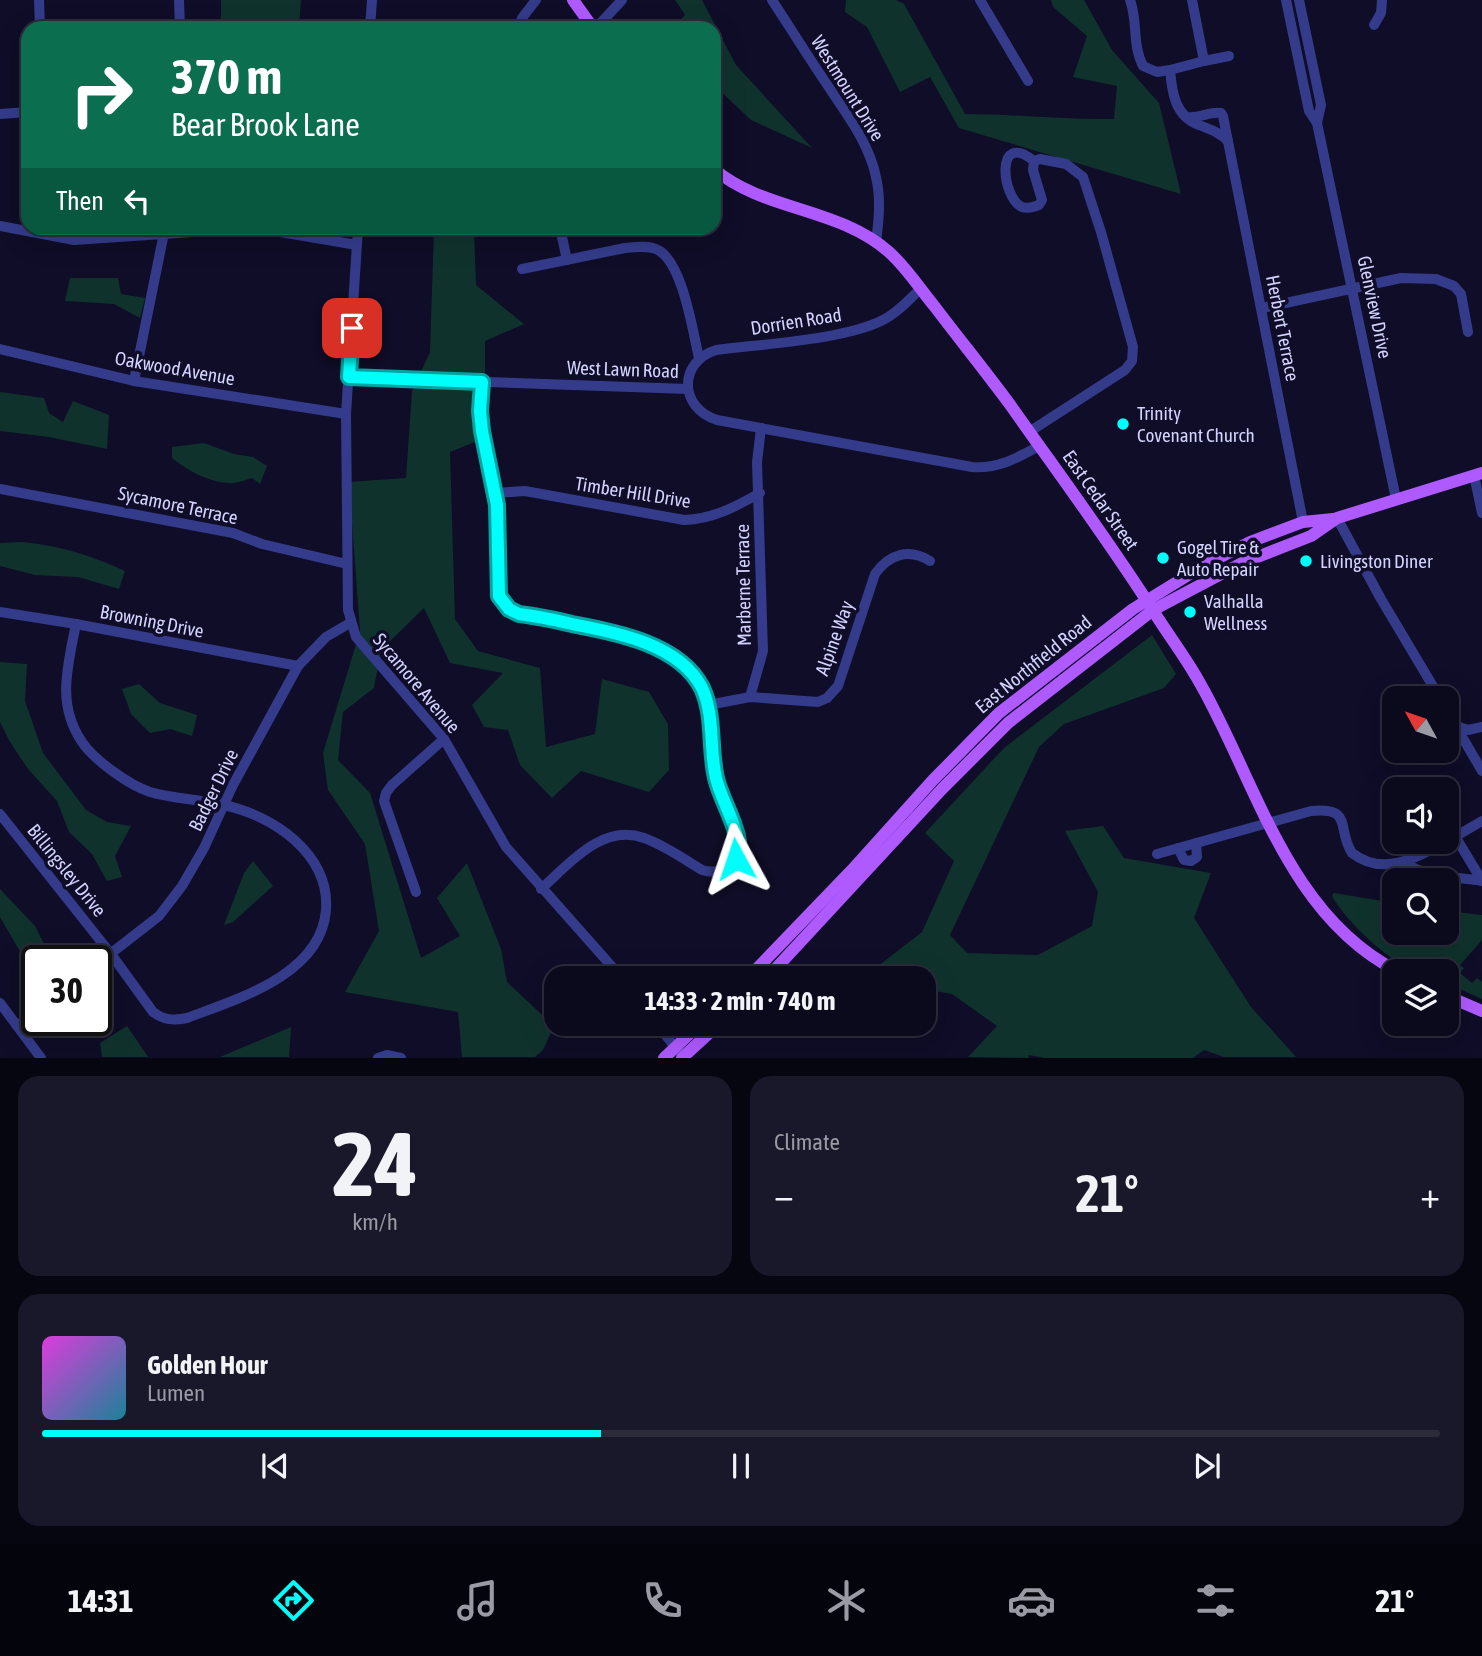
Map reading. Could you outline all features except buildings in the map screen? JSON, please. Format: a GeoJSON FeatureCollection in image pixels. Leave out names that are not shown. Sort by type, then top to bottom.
{"type":"FeatureCollection","features":[{"type":"Feature","properties":{"kind":"main road"},"geometry":{"type":"LineString","coordinates":[[573,0],[589,21]]}},
{"type":"Feature","properties":{"kind":"main road","name":"East Cedar Street"},"geometry":{"type":"LineString","coordinates":[[721,174],[743,188],[828,217],[876,242],[891,253],[1029,432],[1150,605],[1202,686],[1269,824],[1304,886],[1332,920],[1360,946],[1382,961]]}},
{"type":"Feature","properties":{"kind":"main road","name":"East Northfield Road"},"geometry":{"type":"LineString","coordinates":[[769,966],[987,734],[999,713],[1150,605],[1215,560],[1261,538],[1303,522],[1337,518],[1478,474]]}},
{"type":"Feature","properties":{"kind":"main road","name":"East Northfield Road"},"geometry":{"type":"LineString","coordinates":[[1150,605],[1262,554],[1311,536],[1337,518]]}},
{"type":"Feature","properties":{"kind":"main road"},"geometry":{"type":"LineString","coordinates":[[1262,554],[1265,547],[1302,532],[1303,522]]}},
{"type":"Feature","properties":{"kind":"main road"},"geometry":{"type":"LineString","coordinates":[[1459,1001],[1482,1011]]}},
{"type":"Feature","properties":{"kind":"main road"},"geometry":{"type":"LineString","coordinates":[[680,1054],[691,1036]]}},
{"type":"Feature","properties":{"kind":"main road"},"geometry":{"type":"LineString","coordinates":[[664,1058],[680,1054],[703,1036]]}},
{"type":"Feature","properties":{"kind":"street"},"geometry":{"type":"LineString","coordinates":[[39,0],[40,21]]}},
{"type":"Feature","properties":{"kind":"street"},"geometry":{"type":"LineString","coordinates":[[179,0],[180,21]]}},
{"type":"Feature","properties":{"kind":"street"},"geometry":{"type":"LineString","coordinates":[[370,21],[372,0]]}},
{"type":"Feature","properties":{"kind":"street"},"geometry":{"type":"LineString","coordinates":[[520,21],[536,0]]}},
{"type":"Feature","properties":{"kind":"street"},"geometry":{"type":"LineString","coordinates":[[601,21],[622,0]]}},
{"type":"Feature","properties":{"kind":"street","name":"Westmount Drive"},"geometry":{"type":"LineString","coordinates":[[772,0],[857,129],[869,155],[879,197],[876,242]]}},
{"type":"Feature","properties":{"kind":"street"},"geometry":{"type":"LineString","coordinates":[[980,0],[1028,81]]}},
{"type":"Feature","properties":{"kind":"street"},"geometry":{"type":"LineString","coordinates":[[1130,0],[1137,53],[1143,66],[1157,72],[1229,56]]}},
{"type":"Feature","properties":{"kind":"street"},"geometry":{"type":"LineString","coordinates":[[1192,0],[1204,61]]}},
{"type":"Feature","properties":{"kind":"street","name":"Glenview Drive"},"geometry":{"type":"LineString","coordinates":[[1286,0],[1309,111],[1317,123],[1396,499]]}},
{"type":"Feature","properties":{"kind":"street","name":"Glenview Drive"},"geometry":{"type":"LineString","coordinates":[[1299,0],[1321,105],[1317,123]]}},
{"type":"Feature","properties":{"kind":"street"},"geometry":{"type":"LineString","coordinates":[[1374,25],[1381,13],[1382,0]]}},
{"type":"Feature","properties":{"kind":"street"},"geometry":{"type":"LineString","coordinates":[[1171,70],[1174,99],[1180,111],[1198,125],[1218,132],[1228,142]]}},
{"type":"Feature","properties":{"kind":"street"},"geometry":{"type":"LineString","coordinates":[[0,114],[21,112]]}},
{"type":"Feature","properties":{"kind":"street","name":"Herbert Terrace"},"geometry":{"type":"LineString","coordinates":[[1186,117],[1199,118],[1214,112],[1221,113],[1303,522]]}},
{"type":"Feature","properties":{"kind":"street"},"geometry":{"type":"LineString","coordinates":[[1029,432],[1125,370],[1132,361],[1133,347],[1083,177],[1066,164],[1040,159],[1034,161],[1018,153],[1012,154],[1005,161],[1012,197],[1025,208],[1039,205],[1042,200],[1033,170],[1034,161]]}},
{"type":"Feature","properties":{"kind":"street"},"geometry":{"type":"LineString","coordinates":[[0,226],[21,230]]}},
{"type":"Feature","properties":{"kind":"street"},"geometry":{"type":"LineString","coordinates":[[48,235],[74,240],[124,235]]}},
{"type":"Feature","properties":{"kind":"street"},"geometry":{"type":"LineString","coordinates":[[134,381],[163,235]]}},
{"type":"Feature","properties":{"kind":"street"},"geometry":{"type":"LineString","coordinates":[[298,235],[357,245]]}},
{"type":"Feature","properties":{"kind":"street","name":"Sycamore Avenue"},"geometry":{"type":"LineString","coordinates":[[358,235],[346,414],[348,610],[351,623],[356,636],[444,739],[506,848],[611,966]]}},
{"type":"Feature","properties":{"kind":"street"},"geometry":{"type":"LineString","coordinates":[[562,235],[567,260]]}},
{"type":"Feature","properties":{"kind":"street"},"geometry":{"type":"LineString","coordinates":[[522,269],[625,248],[658,250],[667,257],[680,284],[699,358],[689,374],[688,389]]}},
{"type":"Feature","properties":{"kind":"street"},"geometry":{"type":"LineString","coordinates":[[1262,308],[1401,278],[1436,279],[1454,286],[1461,294],[1468,332]]}},
{"type":"Feature","properties":{"kind":"street","name":"Dorrien Road"},"geometry":{"type":"LineString","coordinates":[[699,358],[716,350],[809,338],[873,324],[894,313],[920,289]]}},
{"type":"Feature","properties":{"kind":"street","name":"Oakwood Avenue"},"geometry":{"type":"LineString","coordinates":[[0,349],[134,381],[346,414]]}},
{"type":"Feature","properties":{"kind":"street","name":"West Lawn Road"},"geometry":{"type":"LineString","coordinates":[[349,377],[688,389],[693,403],[710,418],[987,468],[1011,461],[1039,446]]}},
{"type":"Feature","properties":{"kind":"street"},"geometry":{"type":"LineString","coordinates":[[482,382],[482,431],[495,493],[499,529],[499,596],[505,606],[519,614],[623,634],[655,647],[696,677],[708,705],[716,779],[739,843],[738,854],[732,863],[723,870],[707,871],[643,837],[620,835],[592,845],[541,889]]}},
{"type":"Feature","properties":{"kind":"street","name":"Marberne Terrace"},"geometry":{"type":"LineString","coordinates":[[750,697],[758,675],[762,651],[760,494],[757,462],[761,428]]}},
{"type":"Feature","properties":{"kind":"street"},"geometry":{"type":"LineString","coordinates":[[1478,474],[1482,513]]}},
{"type":"Feature","properties":{"kind":"street","name":"Sycamore Terrace"},"geometry":{"type":"LineString","coordinates":[[0,489],[233,533],[262,544],[347,564]]}},
{"type":"Feature","properties":{"kind":"street","name":"Timber Hill Drive"},"geometry":{"type":"LineString","coordinates":[[495,493],[525,491],[684,520],[714,516],[760,494]]}},
{"type":"Feature","properties":{"kind":"street"},"geometry":{"type":"LineString","coordinates":[[1337,518],[1433,686]]}},
{"type":"Feature","properties":{"kind":"street","name":"Alpine Way"},"geometry":{"type":"LineString","coordinates":[[750,697],[818,702],[827,698],[838,686],[875,574],[881,565],[898,554],[908,553],[920,555],[930,561]]}},
{"type":"Feature","properties":{"kind":"street","name":"Browning Drive"},"geometry":{"type":"LineString","coordinates":[[0,612],[298,666]]}},
{"type":"Feature","properties":{"kind":"street","name":"Badger Drive"},"geometry":{"type":"LineString","coordinates":[[112,953],[159,916],[193,867],[298,666],[326,637],[351,623]]}},
{"type":"Feature","properties":{"kind":"street","name":"Billingsley Drive"},"geometry":{"type":"LineString","coordinates":[[76,624],[64,688],[69,716],[82,743],[138,787],[161,795],[224,805],[256,816],[286,834],[308,854],[317,868],[325,892],[326,909],[321,933],[302,961],[247,995],[176,1020],[163,1018],[153,1012],[112,955]]}},
{"type":"Feature","properties":{"kind":"street"},"geometry":{"type":"LineString","coordinates":[[708,705],[750,697]]}},
{"type":"Feature","properties":{"kind":"street"},"geometry":{"type":"LineString","coordinates":[[1460,727],[1468,730],[1482,727]]}},
{"type":"Feature","properties":{"kind":"street"},"geometry":{"type":"LineString","coordinates":[[1460,733],[1482,771]]}},
{"type":"Feature","properties":{"kind":"street"},"geometry":{"type":"LineString","coordinates":[[416,892],[384,801],[386,793],[393,785],[444,739]]}},
{"type":"Feature","properties":{"kind":"street"},"geometry":{"type":"LineString","coordinates":[[1157,854],[1311,811],[1329,809],[1338,815],[1343,824],[1348,847],[1363,860],[1397,866],[1422,854]]}},
{"type":"Feature","properties":{"kind":"street","name":"Billingsley Drive"},"geometry":{"type":"LineString","coordinates":[[0,814],[104,945]]}},
{"type":"Feature","properties":{"kind":"street"},"geometry":{"type":"LineString","coordinates":[[1459,834],[1482,821]]}},
{"type":"Feature","properties":{"kind":"street"},"geometry":{"type":"LineString","coordinates":[[1178,848],[1184,860],[1191,861],[1197,857],[1196,843]]}},
{"type":"Feature","properties":{"kind":"street"},"geometry":{"type":"LineString","coordinates":[[1459,852],[1482,881]]}},
{"type":"Feature","properties":{"kind":"street"},"geometry":{"type":"LineString","coordinates":[[1406,862],[1418,871],[1482,881]]}},
{"type":"Feature","properties":{"kind":"street"},"geometry":{"type":"LineString","coordinates":[[0,1003],[41,1058]]}},
{"type":"Feature","properties":{"kind":"street"},"geometry":{"type":"LineString","coordinates":[[666,1036],[680,1054]]}},
{"type":"Feature","properties":{"kind":"street"},"geometry":{"type":"LineString","coordinates":[[378,1058],[387,1055],[401,1058]]}},
{"type":"Feature","properties":{"kind":"green space"},"geometry":{"type":"Polygon","coordinates":[[[221,0],[301,0],[300,21],[221,21],[221,0]]]}},
{"type":"Feature","properties":{"kind":"green space"},"geometry":{"type":"Polygon","coordinates":[[[675,0],[702,0],[713,21],[679,21],[685,15],[675,0]]]}},
{"type":"Feature","properties":{"kind":"green space"},"geometry":{"type":"Polygon","coordinates":[[[846,0],[896,0],[904,4],[965,114],[1114,119],[1117,86],[1073,77],[1087,36],[1053,7],[1051,0],[1084,0],[1112,50],[1159,103],[1181,194],[959,128],[930,77],[900,92],[867,27],[845,12],[846,0]]]}},
{"type":"Feature","properties":{"kind":"green space"},"geometry":{"type":"Polygon","coordinates":[[[721,36],[736,65],[812,148],[751,120],[721,92],[721,36]]]}},
{"type":"Feature","properties":{"kind":"green space"},"geometry":{"type":"Polygon","coordinates":[[[434,235],[474,235],[476,285],[524,324],[485,341],[485,438],[450,452],[455,619],[478,651],[540,668],[546,747],[595,734],[602,679],[649,692],[668,724],[669,770],[649,792],[581,771],[552,798],[520,765],[508,730],[484,727],[472,705],[503,673],[450,663],[424,608],[381,650],[374,688],[343,712],[338,760],[370,793],[421,958],[460,936],[437,898],[467,863],[501,949],[507,982],[544,1017],[544,1036],[549,1036],[543,1050],[535,1057],[462,1057],[458,1012],[345,992],[379,931],[365,844],[328,790],[323,753],[360,631],[349,482],[406,478],[412,391],[430,352],[434,235]]]}},
{"type":"Feature","properties":{"kind":"green space"},"geometry":{"type":"Polygon","coordinates":[[[70,278],[118,278],[121,294],[145,298],[140,318],[114,304],[65,301],[70,278]]]}},
{"type":"Feature","properties":{"kind":"green space"},"geometry":{"type":"Polygon","coordinates":[[[0,392],[44,398],[49,413],[63,422],[73,401],[109,415],[107,449],[49,437],[0,431],[0,392]]]}},
{"type":"Feature","properties":{"kind":"green space"},"geometry":{"type":"Polygon","coordinates":[[[204,443],[234,454],[253,457],[267,466],[260,484],[252,478],[232,483],[213,481],[172,458],[172,447],[204,443]]]}},
{"type":"Feature","properties":{"kind":"green space"},"geometry":{"type":"Polygon","coordinates":[[[22,542],[75,552],[125,571],[119,589],[78,577],[35,575],[0,566],[0,543],[22,542]]]}},
{"type":"Feature","properties":{"kind":"green space"},"geometry":{"type":"Polygon","coordinates":[[[1152,635],[1176,674],[1164,688],[1064,724],[1039,747],[950,935],[967,953],[1038,955],[1092,926],[1098,892],[1065,831],[1103,826],[1124,858],[1211,873],[1194,918],[1251,1007],[1296,1057],[1224,1057],[1204,1050],[1193,1058],[1045,1058],[1029,1055],[1028,1058],[968,1057],[997,1026],[952,994],[936,991],[936,966],[878,966],[922,932],[954,861],[925,833],[1004,748],[1152,635]]]}},
{"type":"Feature","properties":{"kind":"green space"},"geometry":{"type":"Polygon","coordinates":[[[0,662],[27,664],[25,701],[43,753],[86,810],[107,822],[131,826],[115,856],[122,877],[107,881],[92,854],[69,832],[57,801],[28,769],[10,742],[0,722],[0,662]]]}},
{"type":"Feature","properties":{"kind":"green space"},"geometry":{"type":"Polygon","coordinates":[[[139,684],[160,703],[197,715],[192,736],[170,729],[150,733],[131,714],[122,689],[139,684]]]}},
{"type":"Feature","properties":{"kind":"green space"},"geometry":{"type":"Polygon","coordinates":[[[253,861],[273,886],[233,922],[224,925],[244,873],[253,861]]]}},
{"type":"Feature","properties":{"kind":"green space"},"geometry":{"type":"Polygon","coordinates":[[[0,889],[35,926],[44,945],[21,945],[21,953],[0,917],[0,889]]]}},
{"type":"Feature","properties":{"kind":"green space"},"geometry":{"type":"Polygon","coordinates":[[[1334,893],[1382,901],[1382,945],[1459,945],[1459,912],[1482,915],[1482,940],[1460,965],[1464,968],[1460,973],[1472,983],[1477,978],[1482,982],[1482,999],[1459,988],[1459,959],[1393,959],[1370,941],[1332,896],[1334,893]]]}},
{"type":"Feature","properties":{"kind":"green space"},"geometry":{"type":"Polygon","coordinates":[[[127,1026],[148,1057],[102,1057],[100,1043],[127,1026]]]}},
{"type":"Feature","properties":{"kind":"green space"},"geometry":{"type":"Polygon","coordinates":[[[291,1027],[289,1057],[220,1057],[291,1027]]]}},
{"type":"Feature","properties":{"kind":"place","name":"Trinity Covenant Church"},"geometry":{"type":"Point","coordinates":[1123,424]}},
{"type":"Feature","properties":{"kind":"place","name":"Gogel Tire & Auto Repair"},"geometry":{"type":"Point","coordinates":[1163,558]}},
{"type":"Feature","properties":{"kind":"place","name":"Livingston Diner"},"geometry":{"type":"Point","coordinates":[1306,561]}},
{"type":"Feature","properties":{"kind":"place","name":"Valhalla Wellness"},"geometry":{"type":"Point","coordinates":[1190,612]}},
{"type":"Feature","properties":{"kind":"route"},"geometry":{"type":"LineString","coordinates":[[352,328],[349,377],[482,382],[480,411],[497,505],[498,586],[501,601],[519,614],[623,634],[639,640],[670,656],[696,677],[708,705],[716,779],[738,838],[736,859]]}}]}
